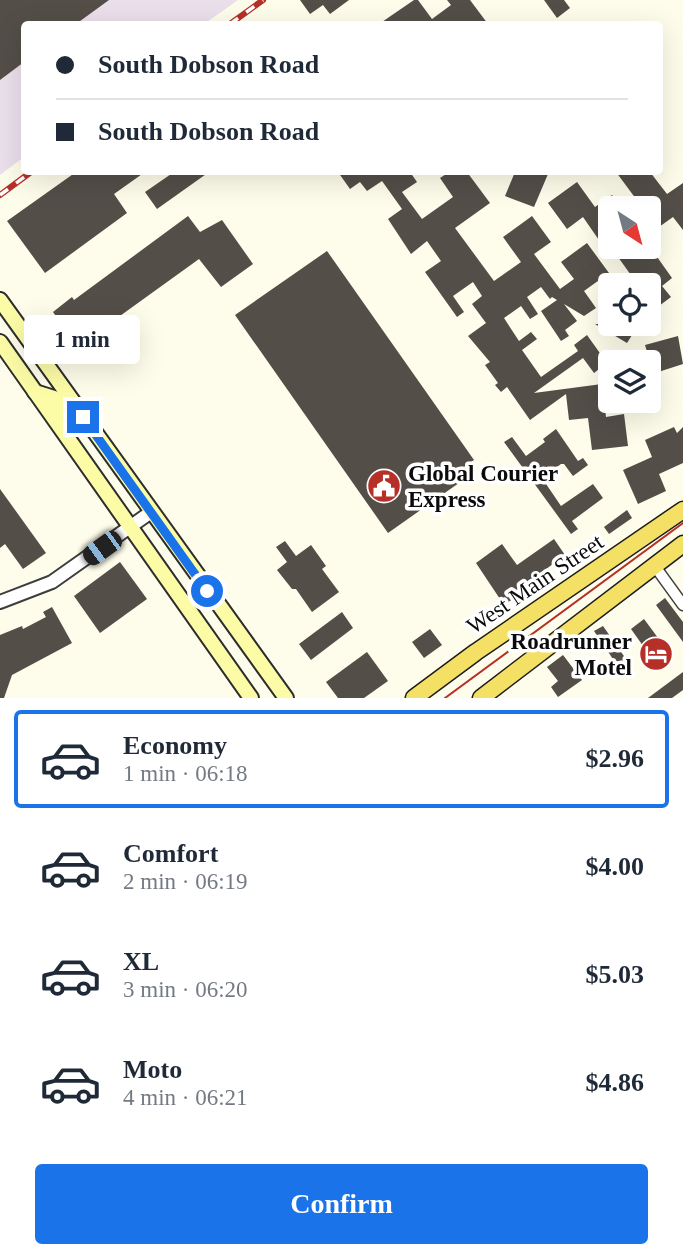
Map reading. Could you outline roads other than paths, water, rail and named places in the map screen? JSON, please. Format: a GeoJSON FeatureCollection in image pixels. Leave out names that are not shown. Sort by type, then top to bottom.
{"type":"FeatureCollection","features":[{"type":"Feature","properties":{"kind":"main road"},"geometry":{"type":"LineString","coordinates":[[0,300],[286,698]]}},
{"type":"Feature","properties":{"kind":"main road"},"geometry":{"type":"LineString","coordinates":[[0,342],[251,698]]}},
{"type":"Feature","properties":{"kind":"main road"},"geometry":{"type":"LineString","coordinates":[[35,392],[54,398],[69,416],[76,419],[83,417]]}},
{"type":"Feature","properties":{"kind":"main road","name":"West Main Street"},"geometry":{"type":"LineString","coordinates":[[414,698],[476,652],[683,510]]}},
{"type":"Feature","properties":{"kind":"main road"},"geometry":{"type":"LineString","coordinates":[[481,698],[683,544]]}},
{"type":"Feature","properties":{"kind":"street"},"geometry":{"type":"LineString","coordinates":[[0,603],[52,582],[151,512]]}},
{"type":"Feature","properties":{"kind":"street"},"geometry":{"type":"LineString","coordinates":[[654,565],[683,605]]}},
{"type":"Feature","properties":{"kind":"tram line"},"geometry":{"type":"LineString","coordinates":[[445,698],[683,523]]}},
{"type":"Feature","properties":{"kind":"railway"},"geometry":{"type":"LineString","coordinates":[[234,21],[263,0]]}},
{"type":"Feature","properties":{"kind":"railway"},"geometry":{"type":"LineString","coordinates":[[0,195],[27,175]]}},
{"type":"Feature","properties":{"kind":"place","name":"Global Courier Express"},"geometry":{"type":"Point","coordinates":[384,486]}},
{"type":"Feature","properties":{"kind":"place","name":"Roadrunner Motel"},"geometry":{"type":"Point","coordinates":[656,654]}}]}
